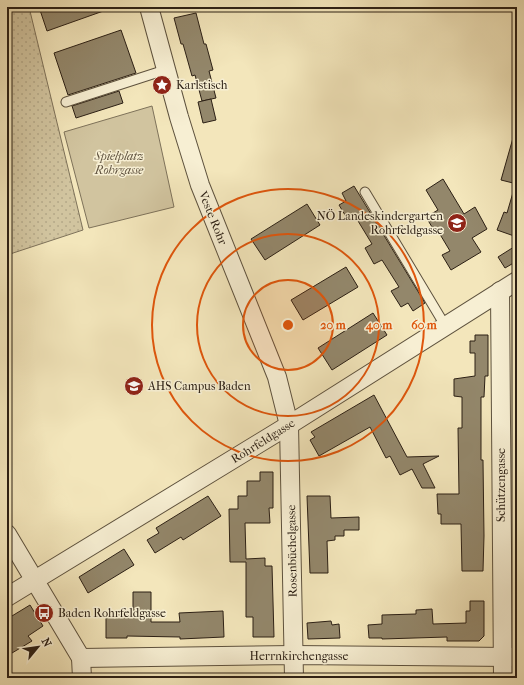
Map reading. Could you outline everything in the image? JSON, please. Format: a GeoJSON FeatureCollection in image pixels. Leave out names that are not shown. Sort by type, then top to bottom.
{"type":"FeatureCollection","features":[{"type":"Feature","properties":{"kind":"street","name":"Veste Rohr"},"geometry":{"type":"LineString","coordinates":[[149,7],[165,70],[200,185],[277,377],[289,425]]}},
{"type":"Feature","properties":{"kind":"street","name":"Rohrfeldgasse"},"geometry":{"type":"LineString","coordinates":[[7,597],[289,425],[517,281]]}},
{"type":"Feature","properties":{"kind":"street","name":"Schützengasse"},"geometry":{"type":"LineString","coordinates":[[500,291],[510,657],[503,678]]}},
{"type":"Feature","properties":{"kind":"street","name":"Rosenbüchelgasse"},"geometry":{"type":"LineString","coordinates":[[289,425],[294,678]]}},
{"type":"Feature","properties":{"kind":"street"},"geometry":{"type":"LineString","coordinates":[[7,534],[36,580],[81,658],[82,678]]}},
{"type":"Feature","properties":{"kind":"street","name":"Herrnkirchengasse"},"geometry":{"type":"LineString","coordinates":[[81,658],[294,655],[510,657]]}},
{"type":"Feature","properties":{"kind":"lane"},"geometry":{"type":"LineString","coordinates":[[66,102],[165,70]]}},
{"type":"Feature","properties":{"kind":"lane"},"geometry":{"type":"LineString","coordinates":[[365,192],[446,327]]}},
{"type":"Feature","properties":{"kind":"green space"},"geometry":{"type":"Polygon","coordinates":[[[7,7],[29,7],[83,230],[7,255],[7,7]]]}},
{"type":"Feature","properties":{"kind":"green space","name":"Spielplatz Rohrgasse"},"geometry":{"type":"Polygon","coordinates":[[[152,106],[174,207],[89,228],[64,132],[152,106]]]}},
{"type":"Feature","properties":{"kind":"building"},"geometry":{"type":"Polygon","coordinates":[[[39,7],[109,7],[109,9],[47,31],[39,7]]]}},
{"type":"Feature","properties":{"kind":"building"},"geometry":{"type":"Polygon","coordinates":[[[196,13],[213,70],[209,71],[216,98],[202,101],[195,75],[192,76],[183,44],[181,44],[174,18],[196,13]]]}},
{"type":"Feature","properties":{"kind":"building"},"geometry":{"type":"Polygon","coordinates":[[[121,30],[136,73],[68,95],[54,53],[121,30]]]}},
{"type":"Feature","properties":{"kind":"building"},"geometry":{"type":"Polygon","coordinates":[[[119,91],[123,103],[76,118],[72,106],[119,91]]]}},
{"type":"Feature","properties":{"kind":"building"},"geometry":{"type":"Polygon","coordinates":[[[211,99],[216,120],[203,123],[198,102],[211,99]]]}},
{"type":"Feature","properties":{"kind":"building"},"geometry":{"type":"Polygon","coordinates":[[[513,138],[517,138],[517,184],[501,180],[513,138]]]}},
{"type":"Feature","properties":{"kind":"building","name":"NÖ Landeskindergarten Rohrfeldgasse"},"geometry":{"type":"Polygon","coordinates":[[[443,179],[464,214],[475,207],[487,229],[472,238],[481,252],[451,270],[442,255],[450,251],[438,231],[435,232],[426,217],[438,210],[426,190],[443,179]]]}},
{"type":"Feature","properties":{"kind":"building"},"geometry":{"type":"Polygon","coordinates":[[[354,186],[425,303],[413,311],[408,303],[401,307],[391,291],[399,287],[382,260],[374,264],[365,248],[372,244],[355,216],[348,220],[339,205],[346,201],[342,193],[354,186]]]}},
{"type":"Feature","properties":{"kind":"building"},"geometry":{"type":"Polygon","coordinates":[[[514,189],[517,189],[517,237],[497,230],[504,212],[507,213],[514,189]]]}},
{"type":"Feature","properties":{"kind":"building"},"geometry":{"type":"Polygon","coordinates":[[[307,204],[320,225],[265,260],[251,239],[307,204]]]}},
{"type":"Feature","properties":{"kind":"building"},"geometry":{"type":"Polygon","coordinates":[[[517,245],[517,261],[505,268],[498,257],[517,245]]]}},
{"type":"Feature","properties":{"kind":"building"},"geometry":{"type":"Polygon","coordinates":[[[346,267],[358,287],[303,320],[291,300],[346,267]]]}},
{"type":"Feature","properties":{"kind":"building"},"geometry":{"type":"Polygon","coordinates":[[[373,313],[387,335],[332,370],[318,348],[373,313]]]}},
{"type":"Feature","properties":{"kind":"building"},"geometry":{"type":"Polygon","coordinates":[[[475,335],[488,335],[488,376],[485,376],[484,397],[481,397],[481,460],[483,460],[484,536],[483,571],[462,571],[461,524],[441,524],[441,514],[438,514],[437,494],[459,494],[458,428],[462,428],[462,397],[454,396],[454,379],[475,376],[475,353],[470,353],[470,341],[475,341],[475,335]]]}},
{"type":"Feature","properties":{"kind":"building"},"geometry":{"type":"Polygon","coordinates":[[[374,395],[407,457],[439,456],[423,464],[435,488],[422,488],[412,469],[400,475],[390,456],[386,458],[370,427],[319,456],[310,440],[315,437],[311,432],[374,395]]]}},
{"type":"Feature","properties":{"kind":"building"},"geometry":{"type":"Polygon","coordinates":[[[260,472],[273,472],[273,508],[269,508],[270,523],[245,523],[246,559],[265,558],[265,566],[272,566],[274,637],[253,637],[253,617],[246,617],[246,562],[230,562],[229,509],[238,509],[238,496],[247,496],[247,481],[260,481],[260,472]]]}},
{"type":"Feature","properties":{"kind":"building"},"geometry":{"type":"Polygon","coordinates":[[[208,496],[221,516],[183,540],[181,537],[155,553],[147,540],[159,533],[156,528],[208,496]]]}},
{"type":"Feature","properties":{"kind":"building"},"geometry":{"type":"Polygon","coordinates":[[[307,496],[330,496],[331,518],[359,517],[359,530],[344,530],[344,536],[335,536],[335,540],[327,541],[328,573],[310,573],[307,496]]]}},
{"type":"Feature","properties":{"kind":"building"},"geometry":{"type":"Polygon","coordinates":[[[124,549],[134,565],[88,593],[79,577],[124,549]]]}},
{"type":"Feature","properties":{"kind":"building"},"geometry":{"type":"Polygon","coordinates":[[[133,592],[151,592],[151,622],[180,622],[179,613],[223,611],[224,637],[180,639],[180,637],[127,636],[127,638],[106,638],[106,615],[133,615],[133,592]]]}},
{"type":"Feature","properties":{"kind":"building"},"geometry":{"type":"Polygon","coordinates":[[[470,601],[484,601],[484,636],[479,641],[447,641],[447,637],[369,638],[368,625],[382,624],[382,615],[416,614],[416,610],[432,609],[433,624],[466,623],[466,611],[470,611],[470,601]]]}},
{"type":"Feature","properties":{"kind":"building"},"geometry":{"type":"Polygon","coordinates":[[[30,605],[43,626],[28,636],[32,641],[7,656],[7,619],[30,605]]]}},
{"type":"Feature","properties":{"kind":"building"},"geometry":{"type":"Polygon","coordinates":[[[331,621],[332,625],[339,624],[340,638],[308,639],[307,623],[331,621]]]}},
{"type":"Feature","properties":{"kind":"place","name":"Karlstisch"},"geometry":{"type":"Point","coordinates":[162,85]}},
{"type":"Feature","properties":{"kind":"place","name":"NÖ Landeskindergarten Rohrfeldgasse"},"geometry":{"type":"Point","coordinates":[457,223]}},
{"type":"Feature","properties":{"kind":"place","name":"AHS Campus Baden"},"geometry":{"type":"Point","coordinates":[134,386]}},
{"type":"Feature","properties":{"kind":"place","name":"Baden Rohrfeldgasse"},"geometry":{"type":"Point","coordinates":[44,613]}}]}
